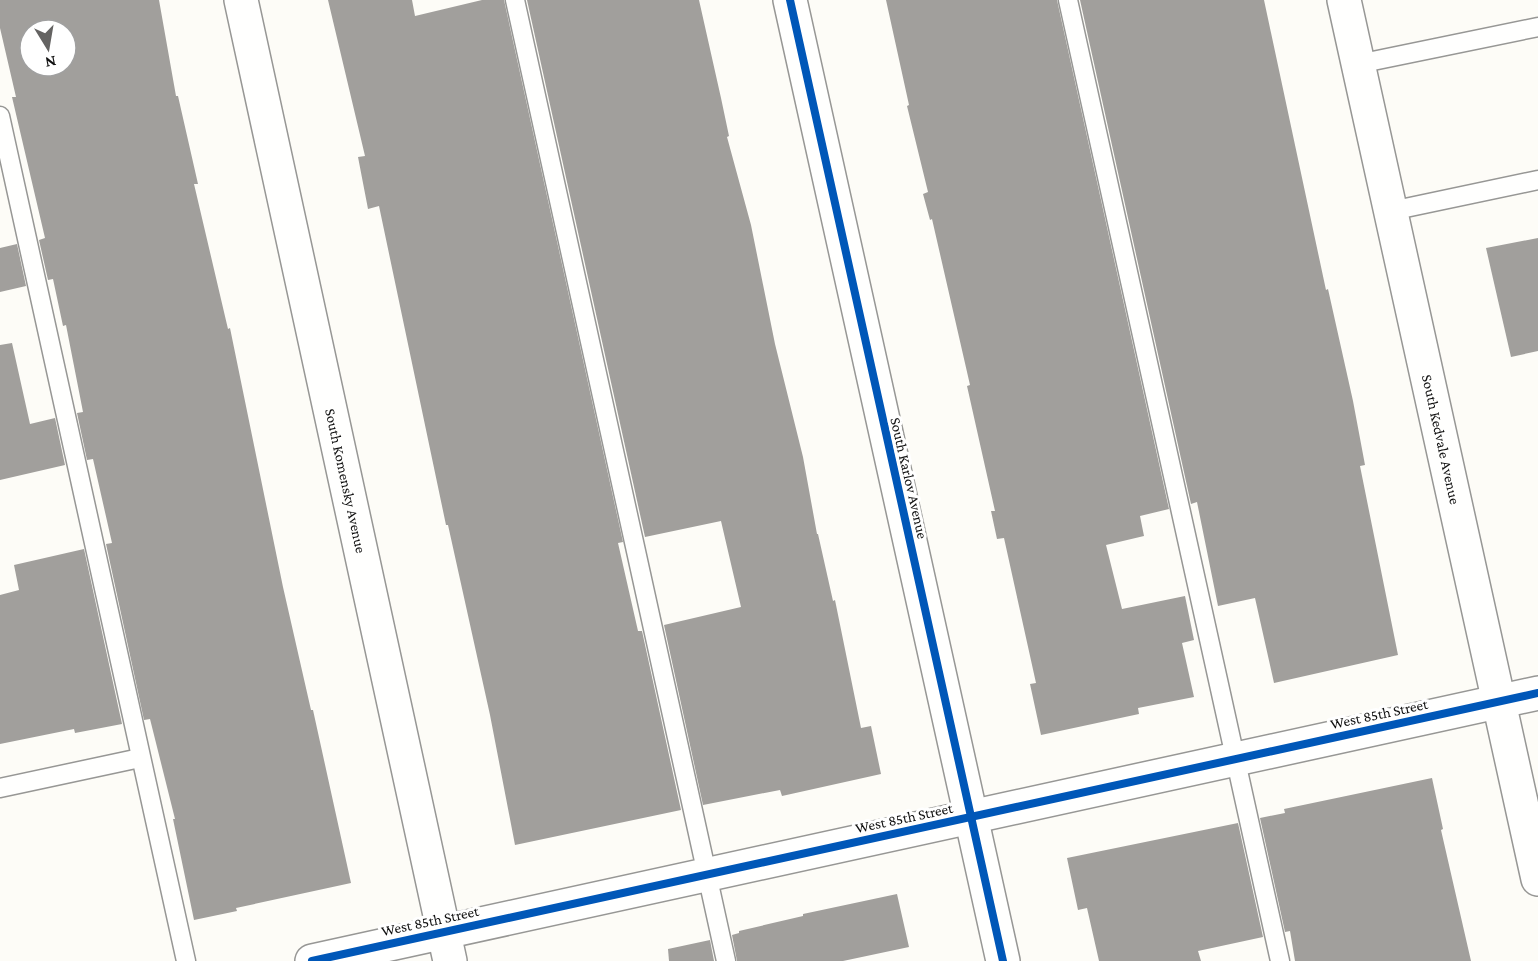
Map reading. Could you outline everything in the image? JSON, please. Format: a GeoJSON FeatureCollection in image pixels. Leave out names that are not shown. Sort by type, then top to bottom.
{"type":"FeatureCollection","features":[{"type":"Feature","properties":{"kind":"street","name":"South Komensky Avenue"},"geometry":{"type":"LineString","coordinates":[[241,0],[446,947]]}},
{"type":"Feature","properties":{"kind":"street","name":"South Karlov Avenue"},"geometry":{"type":"LineString","coordinates":[[790,0],[1003,961]]}},
{"type":"Feature","properties":{"kind":"street","name":"South Kedvale Avenue"},"geometry":{"type":"LineString","coordinates":[[1344,0],[1538,879]]}},
{"type":"Feature","properties":{"kind":"street","name":"West 85th Street"},"geometry":{"type":"LineString","coordinates":[[312,961],[446,947],[708,875],[1538,693]]}},
{"type":"Feature","properties":{"kind":"lane"},"geometry":{"type":"LineString","coordinates":[[514,0],[726,961]]}},
{"type":"Feature","properties":{"kind":"lane"},"geometry":{"type":"LineString","coordinates":[[1068,0],[1280,961]]}},
{"type":"Feature","properties":{"kind":"lane"},"geometry":{"type":"LineString","coordinates":[[1358,64],[1538,27]]}},
{"type":"Feature","properties":{"kind":"lane"},"geometry":{"type":"LineString","coordinates":[[0,116],[186,961]]}},
{"type":"Feature","properties":{"kind":"lane"},"geometry":{"type":"LineString","coordinates":[[1391,211],[1538,180]]}},
{"type":"Feature","properties":{"kind":"lane"},"geometry":{"type":"LineString","coordinates":[[0,788],[140,758]]}},
{"type":"Feature","properties":{"kind":"building"},"geometry":{"type":"Polygon","coordinates":[[[0,0],[159,0],[176,96],[178,96],[198,184],[194,184],[228,329],[230,328],[283,587],[351,883],[236,908],[237,911],[194,920],[173,819],[175,819],[150,719],[144,720],[106,544],[112,543],[93,459],[87,460],[77,413],[83,412],[66,325],[63,326],[53,279],[48,280],[39,240],[45,238],[12,97],[16,97],[0,28],[0,0]]]}},
{"type":"Feature","properties":{"kind":"building"},"geometry":{"type":"Polygon","coordinates":[[[328,0],[412,0],[415,16],[482,0],[504,0],[623,542],[618,543],[638,631],[642,631],[681,810],[515,845],[490,715],[448,525],[446,525],[379,206],[368,209],[358,157],[365,156],[328,0]]]}},
{"type":"Feature","properties":{"kind":"building"},"geometry":{"type":"Polygon","coordinates":[[[527,0],[699,0],[729,136],[727,137],[751,225],[775,344],[803,457],[817,534],[833,601],[835,600],[861,728],[871,726],[881,774],[782,796],[780,790],[703,805],[664,625],[741,607],[721,521],[645,537],[527,0]]]}},
{"type":"Feature","properties":{"kind":"building"},"geometry":{"type":"Polygon","coordinates":[[[886,0],[1057,0],[1169,509],[1140,516],[1144,536],[1106,545],[1122,609],[1185,596],[1194,640],[1182,643],[1194,697],[1138,708],[1139,714],[1041,735],[1030,684],[1036,683],[1004,538],[997,539],[991,511],[995,511],[967,386],[970,385],[932,219],[930,220],[923,194],[928,192],[907,106],[909,105],[886,0]]]}},
{"type":"Feature","properties":{"kind":"building"},"geometry":{"type":"Polygon","coordinates":[[[1080,0],[1264,0],[1326,290],[1328,289],[1353,401],[1365,465],[1360,466],[1398,655],[1274,683],[1255,598],[1218,606],[1197,502],[1191,504],[1080,0]]]}},
{"type":"Feature","properties":{"kind":"building"},"geometry":{"type":"Polygon","coordinates":[[[1538,238],[1538,351],[1511,357],[1486,248],[1538,238]]]}},
{"type":"Feature","properties":{"kind":"building"},"geometry":{"type":"Polygon","coordinates":[[[17,244],[26,286],[0,292],[0,248],[17,244]]]}},
{"type":"Feature","properties":{"kind":"building"},"geometry":{"type":"Polygon","coordinates":[[[12,343],[30,424],[55,418],[65,465],[0,480],[0,345],[12,343]]]}},
{"type":"Feature","properties":{"kind":"building"},"geometry":{"type":"Polygon","coordinates":[[[84,549],[122,724],[75,733],[74,729],[0,744],[0,595],[19,590],[14,565],[84,549]]]}},
{"type":"Feature","properties":{"kind":"building"},"geometry":{"type":"Polygon","coordinates":[[[1432,778],[1443,829],[1441,830],[1471,961],[1295,961],[1290,931],[1285,932],[1260,818],[1285,813],[1284,809],[1432,778]]]}},
{"type":"Feature","properties":{"kind":"building"},"geometry":{"type":"Polygon","coordinates":[[[1238,823],[1263,937],[1198,951],[1201,961],[1099,961],[1087,908],[1078,910],[1067,858],[1238,823]]]}},
{"type":"Feature","properties":{"kind":"building"},"geometry":{"type":"Polygon","coordinates":[[[897,894],[909,947],[843,961],[737,961],[732,935],[739,931],[803,916],[803,914],[897,894]]]}},
{"type":"Feature","properties":{"kind":"building"},"geometry":{"type":"Polygon","coordinates":[[[710,940],[714,961],[669,961],[668,949],[710,940]]]}},
{"type":"Feature","properties":{"kind":"cycle path"},"geometry":{"type":"LineString","coordinates":[[790,0],[1003,961]]}},
{"type":"Feature","properties":{"kind":"cycle path"},"geometry":{"type":"LineString","coordinates":[[312,961],[1538,693]]}}]}
